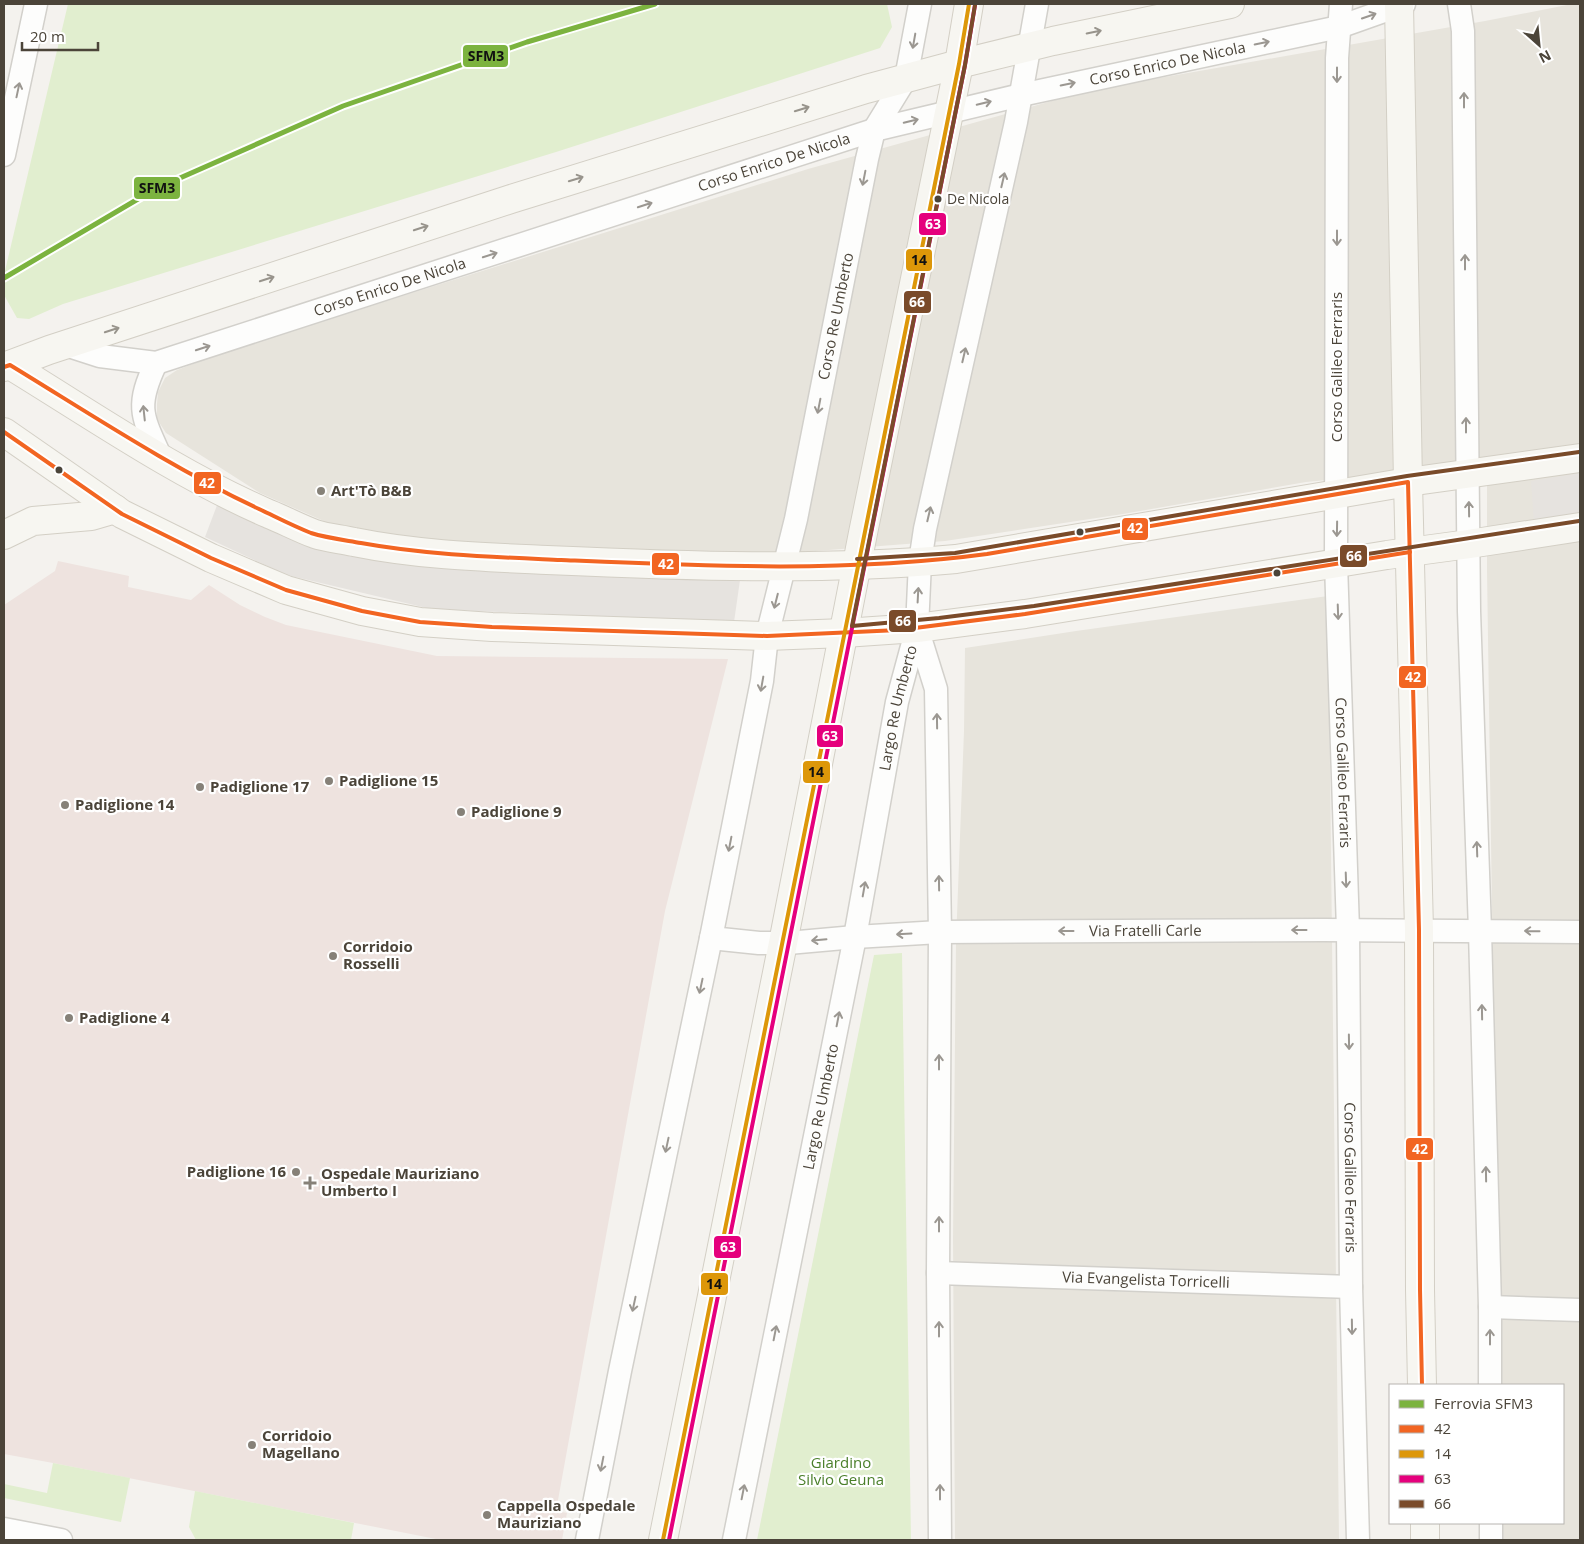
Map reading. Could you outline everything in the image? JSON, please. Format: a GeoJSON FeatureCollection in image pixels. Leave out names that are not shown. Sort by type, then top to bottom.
{"type":"FeatureCollection","features":[{"type":"Feature","properties":{"kind":"street"},"geometry":{"type":"LineString","coordinates":[[4,155],[36,4]]}},
{"type":"Feature","properties":{"kind":"street","name":"Corso Re Umberto"},"geometry":{"type":"LineString","coordinates":[[767,636],[796,519],[874,130],[906,78],[920,4]]}},
{"type":"Feature","properties":{"kind":"street"},"geometry":{"type":"LineString","coordinates":[[663,1540],[969,4]]}},
{"type":"Feature","properties":{"kind":"street"},"geometry":{"type":"LineString","coordinates":[[917,628],[920,562],[925,529],[1016,122],[1037,4]]}},
{"type":"Feature","properties":{"kind":"street"},"geometry":{"type":"LineString","coordinates":[[7,366],[520,196],[866,89],[1030,47],[1230,4]]}},
{"type":"Feature","properties":{"kind":"street","name":"Corso Galileo Ferraris"},"geometry":{"type":"LineString","coordinates":[[1341,4],[1337,58],[1336,563],[1348,930],[1351,1287],[1358,1540]]}},
{"type":"Feature","properties":{"kind":"street"},"geometry":{"type":"LineString","coordinates":[[1401,4],[1408,482],[1419,930],[1422,1384]]}},
{"type":"Feature","properties":{"kind":"street","name":"Corso Enrico De Nicola"},"geometry":{"type":"LineString","coordinates":[[66,345],[100,356],[156,363],[874,130],[1021,95],[1338,27],[1401,4]]}},
{"type":"Feature","properties":{"kind":"street"},"geometry":{"type":"LineString","coordinates":[[1459,4],[1463,31],[1469,611],[1480,931],[1490,1307],[1490,1384]]}},
{"type":"Feature","properties":{"kind":"street"},"geometry":{"type":"LineString","coordinates":[[156,363],[148,380],[143,399],[144,420],[161,458]]}},
{"type":"Feature","properties":{"kind":"street"},"geometry":{"type":"LineString","coordinates":[[7,366],[161,458],[238,500],[316,534],[387,549],[472,557],[784,566],[857,565],[956,559],[1408,482],[1580,458]]}},
{"type":"Feature","properties":{"kind":"street"},"geometry":{"type":"LineString","coordinates":[[4,432],[115,510],[211,558],[286,590],[362,611],[420,622],[492,627],[767,636],[917,628],[1025,614],[1336,563],[1580,527]]}},
{"type":"Feature","properties":{"kind":"street"},"geometry":{"type":"LineString","coordinates":[[4,535],[34,520],[91,516],[115,510]]}},
{"type":"Feature","properties":{"kind":"street","name":"Largo Re Umberto"},"geometry":{"type":"LineString","coordinates":[[917,628],[936,689],[940,932],[938,1273],[940,1540]]}},
{"type":"Feature","properties":{"kind":"street","name":"Largo Re Umberto"},"geometry":{"type":"LineString","coordinates":[[734,1540],[855,937],[897,702],[917,628]]}},
{"type":"Feature","properties":{"kind":"street"},"geometry":{"type":"LineString","coordinates":[[587,1540],[620,1372],[711,938],[762,681],[767,636]]}},
{"type":"Feature","properties":{"kind":"street","name":"Via Fratelli Carle"},"geometry":{"type":"LineString","coordinates":[[711,938],[759,943],[783,943],[940,932],[1419,930],[1580,932]]}},
{"type":"Feature","properties":{"kind":"street","name":"Via Evangelista Torricelli"},"geometry":{"type":"LineString","coordinates":[[938,1273],[1351,1287]]}},
{"type":"Feature","properties":{"kind":"street"},"geometry":{"type":"LineString","coordinates":[[1490,1307],[1580,1310]]}},
{"type":"Feature","properties":{"kind":"street"},"geometry":{"type":"LineString","coordinates":[[1424,1524],[1425,1540]]}},
{"type":"Feature","properties":{"kind":"street"},"geometry":{"type":"LineString","coordinates":[[1491,1524],[1491,1540]]}},
{"type":"Feature","properties":{"kind":"street"},"geometry":{"type":"LineString","coordinates":[[4,1529],[61,1540]]}},
{"type":"Feature","properties":{"kind":"shaded area"},"geometry":{"type":"Polygon","coordinates":[[[1580,4],[1580,1540],[1501,1540],[1501,1524],[1564,1524],[1564,1384],[1499,1384],[1487,465],[1306,482],[1123,514],[945,541],[764,555],[451,542],[351,533],[260,493],[166,433],[157,419],[158,392],[165,378],[177,370],[233,349],[808,169],[1091,90],[1580,4]]]}},
{"type":"Feature","properties":{"kind":"shaded area"},"geometry":{"type":"Polygon","coordinates":[[[1580,473],[1580,516],[1534,523],[1531,481],[1580,473]]]}},
{"type":"Feature","properties":{"kind":"shaded area"},"geometry":{"type":"Polygon","coordinates":[[[219,500],[313,542],[740,580],[734,622],[431,609],[287,575],[205,537],[219,500]]]}},
{"type":"Feature","properties":{"kind":"shaded area","name":"Ospedale Mauriziano Umberto I"},"geometry":{"type":"Polygon","coordinates":[[[58,561],[129,576],[128,587],[191,600],[209,585],[240,605],[286,625],[437,656],[728,659],[665,911],[556,1511],[567,1513],[562,1540],[441,1540],[4,1454],[4,605],[55,571],[58,561]]]}},
{"type":"Feature","properties":{"kind":"shaded area"},"geometry":{"type":"Polygon","coordinates":[[[1328,596],[1339,1540],[955,1540],[953,1239],[956,942],[964,731],[965,648],[1328,596]]]}},
{"type":"Feature","properties":{"kind":"green space"},"geometry":{"type":"Polygon","coordinates":[[[68,4],[887,4],[892,27],[880,48],[556,152],[63,304],[29,319],[17,318],[4,295],[4,275],[68,4]]]}},
{"type":"Feature","properties":{"kind":"green space","name":"Giardino Silvio Geuna"},"geometry":{"type":"Polygon","coordinates":[[[902,953],[911,1540],[757,1540],[874,955],[902,953]]]}},
{"type":"Feature","properties":{"kind":"green space"},"geometry":{"type":"Polygon","coordinates":[[[53,1463],[130,1478],[121,1522],[4,1498],[4,1484],[47,1493],[53,1463]]]}},
{"type":"Feature","properties":{"kind":"green space"},"geometry":{"type":"Polygon","coordinates":[[[195,1491],[354,1523],[351,1540],[196,1540],[189,1527],[195,1491]]]}},
{"type":"Feature","properties":{"kind":"rail line","name":"SFM3"},"geometry":{"type":"LineString","coordinates":[[4,278],[155,189],[343,106],[527,42],[655,4]]}},
{"type":"Feature","properties":{"kind":"transit line","name":"14"},"geometry":{"type":"LineString","coordinates":[[663,1540],[959,64],[969,4]]}},
{"type":"Feature","properties":{"kind":"transit line","name":"63"},"geometry":{"type":"LineString","coordinates":[[669,1540],[965,65],[975,5]]}},
{"type":"Feature","properties":{"kind":"transit line","name":"66"},"geometry":{"type":"LineString","coordinates":[[975,5],[965,65],[852,626],[939,618],[1034,606],[1579,521]]}},
{"type":"Feature","properties":{"kind":"transit line","name":"42"},"geometry":{"type":"LineString","coordinates":[[4,367],[10,365],[195,476],[304,530],[317,535],[342,540],[436,553],[511,558],[721,566],[881,564],[987,554],[1408,482],[1419,930],[1422,1384]]}},
{"type":"Feature","properties":{"kind":"transit line","name":"42"},"geometry":{"type":"LineString","coordinates":[[4,432],[122,514],[211,558],[286,590],[362,611],[420,622],[492,627],[767,636],[899,630],[1025,614],[1410,552]]}},
{"type":"Feature","properties":{"kind":"transit line","name":"66"},"geometry":{"type":"LineString","coordinates":[[857,559],[955,553],[1407,476],[1579,452]]}},
{"type":"Feature","properties":{"kind":"place","name":"De Nicola"},"geometry":{"type":"Point","coordinates":[938,199]}},
{"type":"Feature","properties":{"kind":"place","name":"Art'Tò B&B"},"geometry":{"type":"Point","coordinates":[321,491]}},
{"type":"Feature","properties":{"kind":"place","name":"Padiglione 15"},"geometry":{"type":"Point","coordinates":[329,781]}},
{"type":"Feature","properties":{"kind":"place","name":"Padiglione 17"},"geometry":{"type":"Point","coordinates":[200,787]}},
{"type":"Feature","properties":{"kind":"place","name":"Padiglione 14"},"geometry":{"type":"Point","coordinates":[65,805]}},
{"type":"Feature","properties":{"kind":"place","name":"Padiglione 9"},"geometry":{"type":"Point","coordinates":[461,812]}},
{"type":"Feature","properties":{"kind":"place","name":"Corridoio Rosselli"},"geometry":{"type":"Point","coordinates":[333,956]}},
{"type":"Feature","properties":{"kind":"place","name":"Padiglione 4"},"geometry":{"type":"Point","coordinates":[69,1018]}},
{"type":"Feature","properties":{"kind":"place","name":"Padiglione 16"},"geometry":{"type":"Point","coordinates":[296,1172]}},
{"type":"Feature","properties":{"kind":"place","name":"Ospedale Mauriziano Umberto I"},"geometry":{"type":"Point","coordinates":[310,1183]}},
{"type":"Feature","properties":{"kind":"place","name":"Corridoio Magellano"},"geometry":{"type":"Point","coordinates":[252,1445]}},
{"type":"Feature","properties":{"kind":"place","name":"Cappella Ospedale Mauriziano"},"geometry":{"type":"Point","coordinates":[487,1515]}}]}
